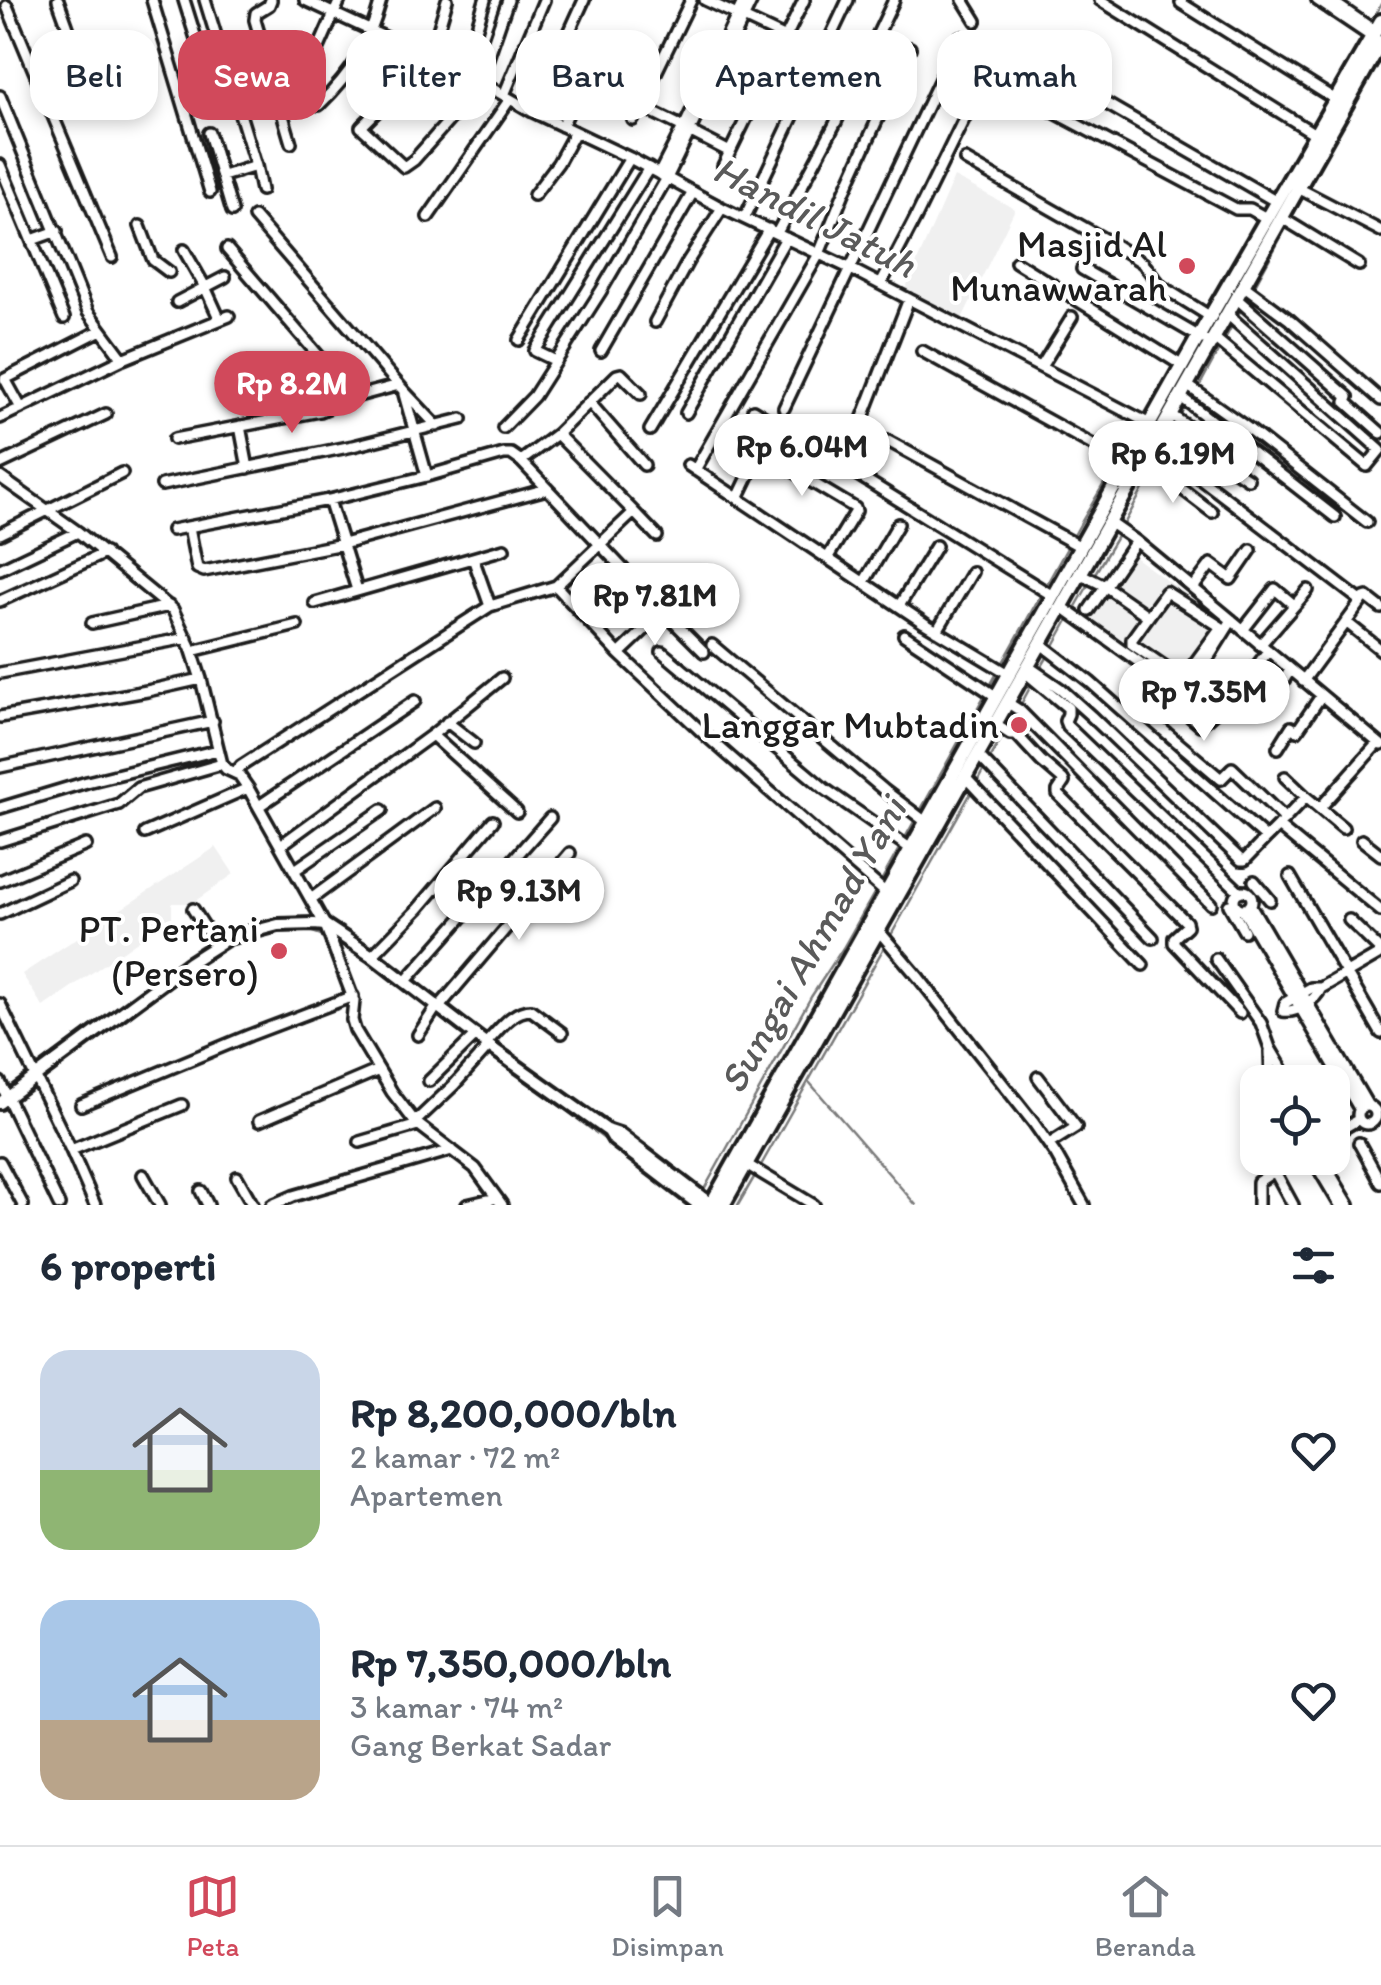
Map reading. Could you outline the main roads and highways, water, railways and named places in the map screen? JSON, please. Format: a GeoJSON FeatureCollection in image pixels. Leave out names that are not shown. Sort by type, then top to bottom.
{"type":"FeatureCollection","features":[{"type":"Feature","properties":{"kind":"highway"},"geometry":{"type":"LineString","coordinates":[[704,1202],[880,889],[949,793],[971,783],[1002,729],[1001,669],[1058,601],[1092,580],[1190,396],[1207,339],[1206,314],[1298,188],[1336,100],[1378,37]]}},
{"type":"Feature","properties":{"kind":"highway"},"geometry":{"type":"LineString","coordinates":[[723,1205],[755,1169],[886,939],[949,793],[1002,699],[1033,674],[1047,648],[1074,542],[1178,363],[1232,318],[1245,296],[1275,219],[1272,200],[1317,139],[1378,37]]}},
{"type":"Feature","properties":{"kind":"main road"},"geometry":{"type":"LineString","coordinates":[[4,1100],[216,944],[278,925],[324,925],[618,1134],[704,1202]]}},
{"type":"Feature","properties":{"kind":"waterway","name":"Handil Jatuh"},"geometry":{"type":"LineString","coordinates":[[319,0],[331,5]]}},
{"type":"Feature","properties":{"kind":"waterway","name":"Sungai Ahmad Yani"},"geometry":{"type":"LineString","coordinates":[[1370,25],[1381,4]]}},
{"type":"Feature","properties":{"kind":"waterway","name":"Handil Jatuh"},"geometry":{"type":"LineString","coordinates":[[338,9],[383,30]]}},
{"type":"Feature","properties":{"kind":"waterway","name":"Sungai Ahmad Yani"},"geometry":{"type":"LineString","coordinates":[[1273,195],[1363,37]]}},
{"type":"Feature","properties":{"kind":"waterway","name":"Sungai Ahmad Yani"},"geometry":{"type":"LineString","coordinates":[[1307,190],[1381,56]]}},
{"type":"Feature","properties":{"kind":"waterway","name":"Handil Jatuh"},"geometry":{"type":"LineString","coordinates":[[496,85],[502,88]]}},
{"type":"Feature","properties":{"kind":"waterway","name":"Handil Jatuh"},"geometry":{"type":"LineString","coordinates":[[510,91],[516,94]]}},
{"type":"Feature","properties":{"kind":"waterway","name":"Handil Jatuh"},"geometry":{"type":"LineString","coordinates":[[567,121],[658,167]]}},
{"type":"Feature","properties":{"kind":"waterway","name":"Handil Jatuh"},"geometry":{"type":"LineString","coordinates":[[673,175],[742,210]]}},
{"type":"Feature","properties":{"kind":"waterway","name":"Sungai Ahmad Yani"},"geometry":{"type":"LineString","coordinates":[[1254,287],[1303,197]]}},
{"type":"Feature","properties":{"kind":"waterway","name":"Handil Jatuh"},"geometry":{"type":"LineString","coordinates":[[749,214],[818,248]]}},
{"type":"Feature","properties":{"kind":"waterway","name":"Sungai Ahmad Yani"},"geometry":{"type":"LineString","coordinates":[[1195,329],[1258,219]]}},
{"type":"Feature","properties":{"kind":"waterway","name":"Sungai Ahmad Yani"},"geometry":{"type":"LineString","coordinates":[[1237,317],[1250,294]]}},
{"type":"Feature","properties":{"kind":"waterway","name":"Handil Jatuh"},"geometry":{"type":"LineString","coordinates":[[946,313],[1041,361]]}},
{"type":"Feature","properties":{"kind":"waterway","name":"Sungai Ahmad Yani"},"geometry":{"type":"LineString","coordinates":[[1199,387],[1233,324]]}},
{"type":"Feature","properties":{"kind":"waterway","name":"Sungai Ahmad Yani"},"geometry":{"type":"LineString","coordinates":[[1177,359],[1191,336]]}},
{"type":"Feature","properties":{"kind":"waterway","name":"Handil Jatuh"},"geometry":{"type":"LineString","coordinates":[[1048,365],[1145,415]]}},
{"type":"Feature","properties":{"kind":"waterway","name":"Sungai Ahmad Yani"},"geometry":{"type":"LineString","coordinates":[[1144,415],[1173,366]]}},
{"type":"Feature","properties":{"kind":"waterway","name":"Sungai Ahmad Yani"},"geometry":{"type":"LineString","coordinates":[[920,811],[1140,422]]}},
{"type":"Feature","properties":{"kind":"waterway","name":"Sungai Ahmad Yani"},"geometry":{"type":"LineString","coordinates":[[1165,449],[1178,425]]}},
{"type":"Feature","properties":{"kind":"waterway","name":"Sungai Ahmad Yani"},"geometry":{"type":"LineString","coordinates":[[1122,528],[1161,456]]}},
{"type":"Feature","properties":{"kind":"waterway","name":"Sungai Ahmad Yani"},"geometry":{"type":"LineString","coordinates":[[1094,575],[1118,535]]}},
{"type":"Feature","properties":{"kind":"waterway","name":"Sungai Ahmad Yani"},"geometry":{"type":"LineString","coordinates":[[1074,610],[1090,582]]}},
{"type":"Feature","properties":{"kind":"waterway","name":"Sungai Ahmad Yani"},"geometry":{"type":"LineString","coordinates":[[1052,649],[1070,617]]}},
{"type":"Feature","properties":{"kind":"waterway","name":"Sungai Ahmad Yani"},"geometry":{"type":"LineString","coordinates":[[1039,671],[1048,656]]}},
{"type":"Feature","properties":{"kind":"waterway","name":"Sungai Ahmad Yani"},"geometry":{"type":"LineString","coordinates":[[1020,706],[1033,682]]}},
{"type":"Feature","properties":{"kind":"waterway","name":"Sungai Ahmad Yani"},"geometry":{"type":"LineString","coordinates":[[1008,727],[1016,713]]}},
{"type":"Feature","properties":{"kind":"waterway","name":"Sungai Ahmad Yani"},"geometry":{"type":"LineString","coordinates":[[988,762],[1004,734]]}},
{"type":"Feature","properties":{"kind":"waterway","name":"Sungai Ahmad Yani"},"geometry":{"type":"LineString","coordinates":[[976,784],[984,769]]}},
{"type":"Feature","properties":{"kind":"waterway","name":"Sungai Ahmad Yani"},"geometry":{"type":"LineString","coordinates":[[890,937],[972,791]]}},
{"type":"Feature","properties":{"kind":"waterway","name":"Sungai Ahmad Yani"},"geometry":{"type":"LineString","coordinates":[[881,881],[916,818]]}},
{"type":"Feature","properties":{"kind":"waterway"},"geometry":{"type":"LineString","coordinates":[[297,885],[317,922]]}},
{"type":"Feature","properties":{"kind":"waterway","name":"Sungai Ahmad Yani"},"geometry":{"type":"LineString","coordinates":[[702,1193],[811,997],[877,888]]}},
{"type":"Feature","properties":{"kind":"waterway"},"geometry":{"type":"LineString","coordinates":[[307,930],[327,937]]}},
{"type":"Feature","properties":{"kind":"waterway","name":"Sungai Ahmad Yani"},"geometry":{"type":"LineString","coordinates":[[760,1167],[886,944]]}},
{"type":"Feature","properties":{"kind":"waterway"},"geometry":{"type":"LineString","coordinates":[[508,1067],[623,1153]]}},
{"type":"Feature","properties":{"kind":"waterway"},"geometry":{"type":"LineString","coordinates":[[810,1083],[916,1205]]}},
{"type":"Feature","properties":{"kind":"waterway","name":"Sungai Ahmad Yani"},"geometry":{"type":"LineString","coordinates":[[738,1205],[756,1174]]}},
{"type":"Feature","properties":{"kind":"place","name":"Masjid Al Munawwarah"},"geometry":{"type":"Point","coordinates":[1187,266]}},
{"type":"Feature","properties":{"kind":"place","name":"Langgar Mubtadin"},"geometry":{"type":"Point","coordinates":[1019,725]}},
{"type":"Feature","properties":{"kind":"place","name":"PT. Pertani (Persero)"},"geometry":{"type":"Point","coordinates":[279,951]}}]}
